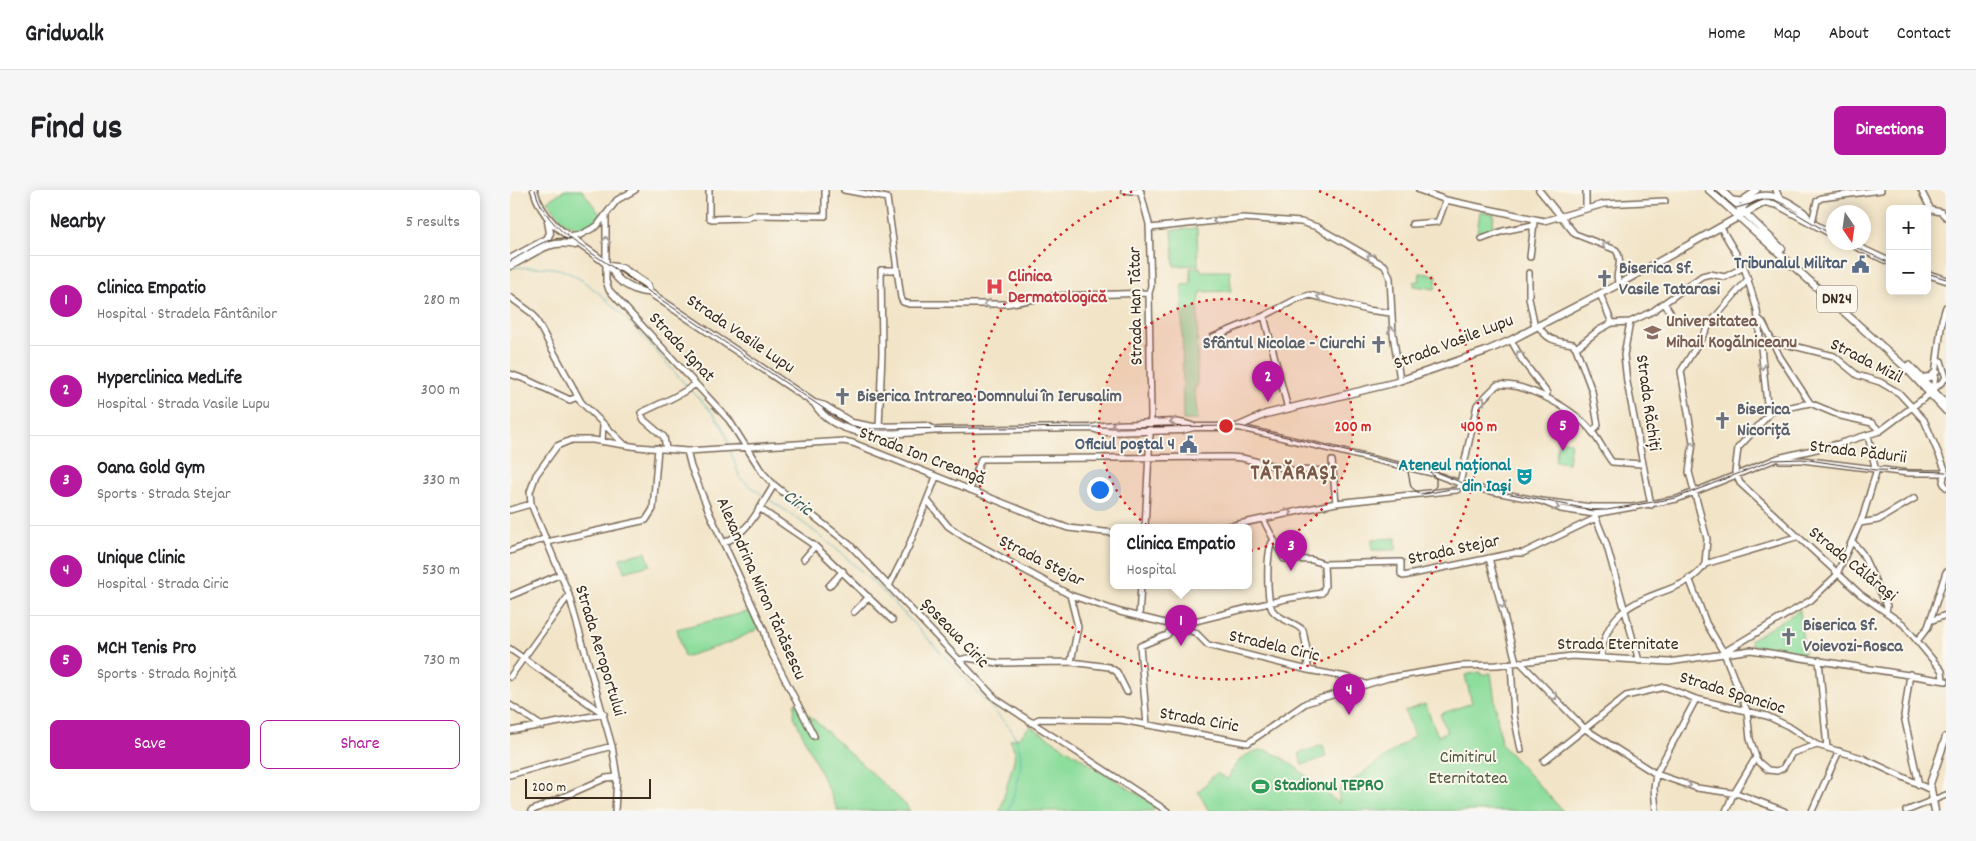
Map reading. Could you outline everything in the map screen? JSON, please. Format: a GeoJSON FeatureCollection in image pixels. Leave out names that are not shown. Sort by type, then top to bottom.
{"type":"FeatureCollection","features":[{"type":"Feature","properties":{"kind":"main road","name":"Strada Vasile Lupu"},"geometry":{"type":"LineString","coordinates":[[534,190],[547,217],[566,236],[607,265],[616,277],[642,293],[649,292]]}},
{"type":"Feature","properties":{"kind":"main road","name":"DN24"},"geometry":{"type":"LineString","coordinates":[[1709,190],[1739,214],[1922,378],[1946,411]]}},
{"type":"Feature","properties":{"kind":"main road","name":"DN24"},"geometry":{"type":"LineString","coordinates":[[1721,190],[1732,200],[1739,214],[1946,404]]}},
{"type":"Feature","properties":{"kind":"main road"},"geometry":{"type":"LineString","coordinates":[[1739,214],[1753,198],[1768,192],[1806,214],[1810,221]]}},
{"type":"Feature","properties":{"kind":"main road"},"geometry":{"type":"LineString","coordinates":[[1739,214],[1756,205],[1768,202],[1826,230]]}},
{"type":"Feature","properties":{"kind":"main road","name":"Strada Vasile Lupu"},"geometry":{"type":"LineString","coordinates":[[1092,428],[1105,432],[1182,430],[1194,427],[1237,427],[1266,414],[1360,393],[1400,380],[1486,351],[1511,340],[1721,228],[1739,214]]}},
{"type":"Feature","properties":{"kind":"main road"},"geometry":{"type":"LineString","coordinates":[[512,263],[547,239],[550,229],[547,217]]}},
{"type":"Feature","properties":{"kind":"main road"},"geometry":{"type":"LineString","coordinates":[[512,263],[551,243],[563,242],[578,245]]}},
{"type":"Feature","properties":{"kind":"main road"},"geometry":{"type":"LineString","coordinates":[[1864,250],[1886,260]]}},
{"type":"Feature","properties":{"kind":"main road","name":"Strada Vasile Lupu"},"geometry":{"type":"LineString","coordinates":[[607,265],[622,268],[637,278],[647,285],[649,292],[814,403],[821,414],[840,426],[879,431],[927,426],[934,430],[1092,428],[1105,424],[1182,422],[1194,427]]}},
{"type":"Feature","properties":{"kind":"main road"},"geometry":{"type":"LineString","coordinates":[[1931,275],[1946,280]]}},
{"type":"Feature","properties":{"kind":"main road"},"geometry":{"type":"LineString","coordinates":[[1922,378],[1930,377],[1936,372]]}},
{"type":"Feature","properties":{"kind":"main road"},"geometry":{"type":"LineString","coordinates":[[1934,806],[1929,789],[1946,736]]}},
{"type":"Feature","properties":{"kind":"street"},"geometry":{"type":"LineString","coordinates":[[566,236],[580,236],[597,226],[617,200],[635,190]]}},
{"type":"Feature","properties":{"kind":"street"},"geometry":{"type":"LineString","coordinates":[[709,190],[709,218],[712,219],[746,218],[754,215],[825,216],[825,190]]}},
{"type":"Feature","properties":{"kind":"street"},"geometry":{"type":"LineString","coordinates":[[844,190],[887,198],[901,298],[908,304],[1006,304],[1053,296],[1149,293]]}},
{"type":"Feature","properties":{"kind":"street"},"geometry":{"type":"LineString","coordinates":[[1124,190],[1141,191]]}},
{"type":"Feature","properties":{"kind":"street"},"geometry":{"type":"LineString","coordinates":[[1419,190],[1446,200],[1534,222]]}},
{"type":"Feature","properties":{"kind":"street"},"geometry":{"type":"LineString","coordinates":[[1539,190],[1575,234],[1616,250],[1620,260],[1617,280],[1619,284]]}},
{"type":"Feature","properties":{"kind":"street"},"geometry":{"type":"LineString","coordinates":[[1586,190],[1586,208]]}},
{"type":"Feature","properties":{"kind":"street"},"geometry":{"type":"LineString","coordinates":[[1732,200],[1741,201],[1756,190]]}},
{"type":"Feature","properties":{"kind":"street"},"geometry":{"type":"LineString","coordinates":[[1776,190],[1779,197]]}},
{"type":"Feature","properties":{"kind":"street"},"geometry":{"type":"LineString","coordinates":[[1810,221],[1817,201],[1821,198],[1880,190]]}},
{"type":"Feature","properties":{"kind":"street"},"geometry":{"type":"LineString","coordinates":[[1921,190],[1931,210],[1941,212],[1946,216]]}},
{"type":"Feature","properties":{"kind":"street","name":"Strada Han Tătar"},"geometry":{"type":"LineString","coordinates":[[1141,191],[1150,228],[1151,286],[1149,293],[1150,423],[1145,524]]}},
{"type":"Feature","properties":{"kind":"street"},"geometry":{"type":"LineString","coordinates":[[1768,192],[1768,202]]}},
{"type":"Feature","properties":{"kind":"street"},"geometry":{"type":"LineString","coordinates":[[1412,224],[1438,222],[1446,200]]}},
{"type":"Feature","properties":{"kind":"street"},"geometry":{"type":"LineString","coordinates":[[1482,239],[1534,222],[1562,218],[1586,208],[1604,204],[1665,201]]}},
{"type":"Feature","properties":{"kind":"street","name":"Strada Ignat"},"geometry":{"type":"LineString","coordinates":[[606,216],[606,281],[615,297],[693,385],[729,420],[747,447]]}},
{"type":"Feature","properties":{"kind":"street"},"geometry":{"type":"LineString","coordinates":[[1150,228],[1243,218],[1294,221],[1317,227],[1385,266],[1390,278],[1391,313],[1400,380]]}},
{"type":"Feature","properties":{"kind":"street"},"geometry":{"type":"LineString","coordinates":[[1530,257],[1534,222]]}},
{"type":"Feature","properties":{"kind":"street"},"geometry":{"type":"LineString","coordinates":[[1721,228],[1744,267],[1758,318],[1768,413]]}},
{"type":"Feature","properties":{"kind":"street"},"geometry":{"type":"LineString","coordinates":[[578,245],[580,236]]}},
{"type":"Feature","properties":{"kind":"street"},"geometry":{"type":"LineString","coordinates":[[1576,348],[1598,330],[1612,323],[1630,322],[1664,303],[1702,276],[1710,274],[1723,278],[1744,267]]}},
{"type":"Feature","properties":{"kind":"street"},"geometry":{"type":"LineString","coordinates":[[879,431],[882,353],[881,270],[897,270]]}},
{"type":"Feature","properties":{"kind":"street"},"geometry":{"type":"LineString","coordinates":[[1528,273],[1528,298],[1537,326],[1550,340],[1573,344],[1576,348],[1593,396],[1598,425],[1593,432]]}},
{"type":"Feature","properties":{"kind":"street"},"geometry":{"type":"LineString","coordinates":[[1705,564],[1706,533],[1690,472],[1693,442],[1681,371],[1712,321],[1748,279]]}},
{"type":"Feature","properties":{"kind":"street"},"geometry":{"type":"LineString","coordinates":[[1600,294],[1612,323]]}},
{"type":"Feature","properties":{"kind":"street"},"geometry":{"type":"LineString","coordinates":[[1213,337],[1264,316],[1297,298],[1310,295],[1366,310],[1391,313]]}},
{"type":"Feature","properties":{"kind":"street"},"geometry":{"type":"LineString","coordinates":[[510,297],[533,314],[577,397],[603,425],[625,444]]}},
{"type":"Feature","properties":{"kind":"street"},"geometry":{"type":"LineString","coordinates":[[1664,303],[1670,312]]}},
{"type":"Feature","properties":{"kind":"street"},"geometry":{"type":"LineString","coordinates":[[1932,390],[1938,360],[1942,320],[1946,307]]}},
{"type":"Feature","properties":{"kind":"street"},"geometry":{"type":"LineString","coordinates":[[1264,316],[1288,409]]}},
{"type":"Feature","properties":{"kind":"street"},"geometry":{"type":"LineString","coordinates":[[1758,318],[1773,341],[1780,358],[1810,403],[1841,416],[1872,423],[1878,426],[1880,431]]}},
{"type":"Feature","properties":{"kind":"street","name":"Strada Răchiți"},"geometry":{"type":"LineString","coordinates":[[1630,322],[1624,355],[1630,406],[1651,504]]}},
{"type":"Feature","properties":{"kind":"street"},"geometry":{"type":"LineString","coordinates":[[1511,340],[1522,360],[1547,393],[1546,397]]}},
{"type":"Feature","properties":{"kind":"street","name":"Strada Mizil"},"geometry":{"type":"LineString","coordinates":[[1773,341],[1834,356],[1857,375],[1888,385],[1912,406],[1928,429],[1946,473],[1942,482],[1946,487]]}},
{"type":"Feature","properties":{"kind":"street"},"geometry":{"type":"LineString","coordinates":[[1542,501],[1561,509],[1595,516],[1695,492],[1767,462],[1880,431],[1946,378],[1941,361],[1938,360]]}},
{"type":"Feature","properties":{"kind":"street"},"geometry":{"type":"LineString","coordinates":[[510,374],[585,407]]}},
{"type":"Feature","properties":{"kind":"street"},"geometry":{"type":"LineString","coordinates":[[666,449],[664,437],[644,420],[641,413],[669,398],[686,392],[693,385]]}},
{"type":"Feature","properties":{"kind":"street"},"geometry":{"type":"LineString","coordinates":[[1457,490],[1477,405],[1494,387],[1503,385],[1546,397],[1575,415],[1593,432],[1612,462],[1642,464]]}},
{"type":"Feature","properties":{"kind":"street"},"geometry":{"type":"LineString","coordinates":[[569,399],[573,394],[573,389]]}},
{"type":"Feature","properties":{"kind":"street"},"geometry":{"type":"LineString","coordinates":[[569,399],[577,397]]}},
{"type":"Feature","properties":{"kind":"street"},"geometry":{"type":"LineString","coordinates":[[1735,476],[1735,460],[1738,448],[1768,413],[1810,403]]}},
{"type":"Feature","properties":{"kind":"street"},"geometry":{"type":"LineString","coordinates":[[602,441],[603,425]]}},
{"type":"Feature","properties":{"kind":"street"},"geometry":{"type":"LineString","coordinates":[[1237,427],[1432,472],[1472,488],[1542,501],[1592,507],[1635,507]]}},
{"type":"Feature","properties":{"kind":"street"},"geometry":{"type":"LineString","coordinates":[[1724,653],[1811,600],[1824,590],[1838,573],[1860,523],[1876,471],[1868,435]]}},
{"type":"Feature","properties":{"kind":"street","name":"Strada Ion Creangă"},"geometry":{"type":"LineString","coordinates":[[530,504],[530,492],[536,475],[558,446],[571,440],[602,441],[687,451],[844,441],[1068,528],[1110,533]]}},
{"type":"Feature","properties":{"kind":"street","name":"Șoseaua Ciric"},"geometry":{"type":"LineString","coordinates":[[747,447],[757,466],[773,487],[845,540],[996,699],[1167,811]]}},
{"type":"Feature","properties":{"kind":"street"},"geometry":{"type":"LineString","coordinates":[[510,551],[546,540],[646,520],[652,509],[658,448]]}},
{"type":"Feature","properties":{"kind":"street","name":"Alexandrina Miron Tănăsescu"},"geometry":{"type":"LineString","coordinates":[[687,451],[691,467],[764,630],[768,646],[814,736]]}},
{"type":"Feature","properties":{"kind":"street"},"geometry":{"type":"LineString","coordinates":[[970,490],[981,460],[1149,457],[1242,458],[1291,470],[1333,471]]}},
{"type":"Feature","properties":{"kind":"street","name":"Strada Pădurii"},"geometry":{"type":"LineString","coordinates":[[1767,462],[1802,460],[1876,471],[1946,473]]}},
{"type":"Feature","properties":{"kind":"street"},"geometry":{"type":"LineString","coordinates":[[1332,461],[1336,503]]}},
{"type":"Feature","properties":{"kind":"street","name":"Strada Călărași"},"geometry":{"type":"LineString","coordinates":[[1735,476],[1796,537],[1860,594],[1903,624],[1942,670],[1944,680]]}},
{"type":"Feature","properties":{"kind":"street"},"geometry":{"type":"LineString","coordinates":[[889,586],[908,548],[936,477]]}},
{"type":"Feature","properties":{"kind":"street"},"geometry":{"type":"LineString","coordinates":[[724,543],[745,531],[773,487]]}},
{"type":"Feature","properties":{"kind":"street"},"geometry":{"type":"LineString","coordinates":[[1239,524],[1336,503],[1472,488]]}},
{"type":"Feature","properties":{"kind":"street"},"geometry":{"type":"LineString","coordinates":[[1860,523],[1878,520],[1914,498]]}},
{"type":"Feature","properties":{"kind":"street","name":"Strada Stejar"},"geometry":{"type":"LineString","coordinates":[[927,500],[948,526],[1070,595],[1181,627]]}},
{"type":"Feature","properties":{"kind":"street"},"geometry":{"type":"LineString","coordinates":[[510,510],[530,504]]}},
{"type":"Feature","properties":{"kind":"street","name":"Strada Aeroportului"},"geometry":{"type":"LineString","coordinates":[[530,504],[569,595],[604,714],[617,777],[615,811]]}},
{"type":"Feature","properties":{"kind":"street"},"geometry":{"type":"LineString","coordinates":[[760,506],[815,546],[892,620]]}},
{"type":"Feature","properties":{"kind":"street"},"geometry":{"type":"LineString","coordinates":[[1592,507],[1606,543],[1639,661]]}},
{"type":"Feature","properties":{"kind":"street","name":"Strada Stejar"},"geometry":{"type":"LineString","coordinates":[[1263,519],[1284,559],[1312,560],[1324,564],[1401,562],[1401,574],[1403,576],[1523,553],[1595,516]]}},
{"type":"Feature","properties":{"kind":"street"},"geometry":{"type":"LineString","coordinates":[[1601,658],[1605,640],[1612,624],[1625,611],[1648,596],[1689,578],[1705,564],[1796,537]]}},
{"type":"Feature","properties":{"kind":"street"},"geometry":{"type":"LineString","coordinates":[[1273,541],[1270,544],[1268,556],[1270,604],[1274,612],[1302,630],[1307,650],[1308,670]]}},
{"type":"Feature","properties":{"kind":"street"},"geometry":{"type":"LineString","coordinates":[[1852,541],[1862,554],[1888,606],[1886,612]]}},
{"type":"Feature","properties":{"kind":"street"},"geometry":{"type":"LineString","coordinates":[[804,560],[815,546]]}},
{"type":"Feature","properties":{"kind":"street"},"geometry":{"type":"LineString","coordinates":[[1489,558],[1516,662],[1514,716],[1521,750]]}},
{"type":"Feature","properties":{"kind":"street"},"geometry":{"type":"LineString","coordinates":[[1181,627],[1205,618],[1286,599],[1322,593],[1325,586],[1324,564]]}},
{"type":"Feature","properties":{"kind":"street"},"geometry":{"type":"LineString","coordinates":[[829,586],[843,571]]}},
{"type":"Feature","properties":{"kind":"street"},"geometry":{"type":"LineString","coordinates":[[1917,642],[1930,621],[1946,572]]}},
{"type":"Feature","properties":{"kind":"street"},"geometry":{"type":"LineString","coordinates":[[510,596],[561,574]]}},
{"type":"Feature","properties":{"kind":"street"},"geometry":{"type":"LineString","coordinates":[[1689,578],[1706,623],[1724,653],[1747,711],[1750,739],[1756,760],[1768,770],[1777,771],[1783,768],[1792,753],[1817,745]]}},
{"type":"Feature","properties":{"kind":"street"},"geometry":{"type":"LineString","coordinates":[[1139,616],[1141,589]]}},
{"type":"Feature","properties":{"kind":"street"},"geometry":{"type":"LineString","coordinates":[[510,676],[569,595]]}},
{"type":"Feature","properties":{"kind":"street"},"geometry":{"type":"LineString","coordinates":[[1070,595],[1078,627],[1071,662]]}},
{"type":"Feature","properties":{"kind":"street"},"geometry":{"type":"LineString","coordinates":[[854,612],[869,597]]}},
{"type":"Feature","properties":{"kind":"street"},"geometry":{"type":"LineString","coordinates":[[1930,621],[1946,615]]}},
{"type":"Feature","properties":{"kind":"street"},"geometry":{"type":"LineString","coordinates":[[1147,725],[1140,646],[1167,635],[1174,625]]}},
{"type":"Feature","properties":{"kind":"street","name":"Stradela Ciric"},"geometry":{"type":"LineString","coordinates":[[1181,627],[1196,633],[1208,645],[1308,670],[1346,677],[1362,681],[1366,684]]}},
{"type":"Feature","properties":{"kind":"street"},"geometry":{"type":"LineString","coordinates":[[510,649],[604,714]]}},
{"type":"Feature","properties":{"kind":"street","name":"Strada Eternitate"},"geometry":{"type":"LineString","coordinates":[[1466,665],[1572,656],[1669,662],[1751,650],[1944,680]]}},
{"type":"Feature","properties":{"kind":"street"},"geometry":{"type":"LineString","coordinates":[[960,660],[967,658],[998,663],[1071,662],[1114,669],[1127,692]]}},
{"type":"Feature","properties":{"kind":"street"},"geometry":{"type":"LineString","coordinates":[[1819,660],[1827,748]]}},
{"type":"Feature","properties":{"kind":"street"},"geometry":{"type":"LineString","coordinates":[[1516,662],[1585,729],[1656,774],[1696,788],[1734,794],[1784,811]]}},
{"type":"Feature","properties":{"kind":"street","name":"Strada Ciric"},"geometry":{"type":"LineString","coordinates":[[1031,723],[1039,720],[1112,720],[1248,743],[1300,706],[1366,684],[1410,673],[1466,665]]}},
{"type":"Feature","properties":{"kind":"street"},"geometry":{"type":"LineString","coordinates":[[1910,674],[1904,716],[1919,785]]}},
{"type":"Feature","properties":{"kind":"street","name":"Strada Spancioc"},"geometry":{"type":"LineString","coordinates":[[1544,761],[1617,702],[1636,692],[1665,687],[1696,699],[1777,720],[1817,745],[1875,764],[1929,789]]}},
{"type":"Feature","properties":{"kind":"street"},"geometry":{"type":"LineString","coordinates":[[1656,811],[1654,788],[1656,774],[1696,699]]}},
{"type":"Feature","properties":{"kind":"street"},"geometry":{"type":"LineString","coordinates":[[510,705],[542,726]]}},
{"type":"Feature","properties":{"kind":"street"},"geometry":{"type":"LineString","coordinates":[[510,731],[604,714]]}},
{"type":"Feature","properties":{"kind":"street"},"geometry":{"type":"LineString","coordinates":[[510,775],[612,746]]}},
{"type":"Feature","properties":{"kind":"street"},"geometry":{"type":"LineString","coordinates":[[1812,811],[1839,751]]}},
{"type":"Feature","properties":{"kind":"street"},"geometry":{"type":"LineString","coordinates":[[1726,811],[1734,794],[1756,760]]}},
{"type":"Feature","properties":{"kind":"street"},"geometry":{"type":"LineString","coordinates":[[531,811],[606,778],[617,777]]}},
{"type":"Feature","properties":{"kind":"street"},"geometry":{"type":"LineString","coordinates":[[1906,811],[1934,806],[1946,795]]}},
{"type":"Feature","properties":{"kind":"green space"},"geometry":{"type":"Polygon","coordinates":[[[565,190],[582,190],[602,217],[585,230],[565,223],[547,201],[565,190]]]}},
{"type":"Feature","properties":{"kind":"green space"},"geometry":{"type":"Polygon","coordinates":[[[1480,211],[1494,214],[1492,230],[1477,233],[1480,211]]]}},
{"type":"Feature","properties":{"kind":"green space"},"geometry":{"type":"Polygon","coordinates":[[[1197,228],[1198,265],[1174,266],[1172,230],[1197,228]]]}},
{"type":"Feature","properties":{"kind":"green space"},"geometry":{"type":"Polygon","coordinates":[[[1200,267],[1201,271],[1230,271],[1231,291],[1201,292],[1198,307],[1197,387],[1194,388],[1198,420],[1183,420],[1182,285],[1191,284],[1190,268],[1200,267]]]}},
{"type":"Feature","properties":{"kind":"green space"},"geometry":{"type":"Polygon","coordinates":[[[1420,273],[1437,275],[1435,289],[1414,286],[1414,281],[1419,282],[1420,273]]]}},
{"type":"Feature","properties":{"kind":"green space"},"geometry":{"type":"Polygon","coordinates":[[[1559,440],[1571,442],[1568,463],[1555,461],[1559,440]]]}},
{"type":"Feature","properties":{"kind":"green space"},"geometry":{"type":"Polygon","coordinates":[[[1396,538],[1396,550],[1372,550],[1372,539],[1396,538]]]}},
{"type":"Feature","properties":{"kind":"green space"},"geometry":{"type":"Polygon","coordinates":[[[646,552],[650,565],[624,572],[620,558],[646,552]]]}},
{"type":"Feature","properties":{"kind":"green space"},"geometry":{"type":"Polygon","coordinates":[[[1800,610],[1804,654],[1752,645],[1750,640],[1800,610]]]}},
{"type":"Feature","properties":{"kind":"green space"},"geometry":{"type":"Polygon","coordinates":[[[751,611],[758,629],[729,643],[684,657],[677,629],[751,611]]]}},
{"type":"Feature","properties":{"kind":"green space","name":"Cimitirul Eternitatea"},"geometry":{"type":"Polygon","coordinates":[[[1480,672],[1481,675],[1491,673],[1501,744],[1563,811],[1209,811],[1198,792],[1216,773],[1228,779],[1235,766],[1245,756],[1258,751],[1266,751],[1281,757],[1298,769],[1339,803],[1339,790],[1414,736],[1405,711],[1425,704],[1438,736],[1447,732],[1440,714],[1472,703],[1465,675],[1480,672]]]}},
{"type":"Feature","properties":{"kind":"green space"},"geometry":{"type":"Polygon","coordinates":[[[795,702],[906,805],[910,811],[838,811],[794,716],[795,702]]]}},
{"type":"Feature","properties":{"kind":"green space"},"geometry":{"type":"Polygon","coordinates":[[[1030,726],[1155,805],[1153,811],[1000,811],[1014,760],[1015,751],[1010,740],[1020,737],[1030,726]]]}},
{"type":"Feature","properties":{"kind":"green space"},"geometry":{"type":"Polygon","coordinates":[[[1323,745],[1326,757],[1302,765],[1299,753],[1323,745]]]}},
{"type":"Feature","properties":{"kind":"waterway","name":"Ciric"},"geometry":{"type":"LineString","coordinates":[[513,267],[554,268],[582,280],[598,292],[630,323],[687,386]]}},
{"type":"Feature","properties":{"kind":"waterway","name":"Ciric"},"geometry":{"type":"LineString","coordinates":[[690,389],[719,422],[727,437],[729,446]]}},
{"type":"Feature","properties":{"kind":"waterway","name":"Ciric"},"geometry":{"type":"LineString","coordinates":[[730,450],[740,478],[765,497]]}},
{"type":"Feature","properties":{"kind":"waterway","name":"Ciric"},"geometry":{"type":"LineString","coordinates":[[768,499],[802,522],[866,576],[896,605],[1010,728],[1020,749],[1021,759],[1019,779],[1009,811]]}},
{"type":"Feature","properties":{"kind":"tram line"},"geometry":{"type":"LineString","coordinates":[[535,190],[546,213],[575,242],[835,416],[850,425],[866,429],[1240,426],[1438,473],[1470,486],[1593,510],[1607,510],[1676,498],[1773,460],[1802,459],[1876,470],[1946,472]]}},
{"type":"Feature","properties":{"kind":"tram line"},"geometry":{"type":"LineString","coordinates":[[1714,190],[1736,208],[1764,200],[1774,200],[1826,231]]}},
{"type":"Feature","properties":{"kind":"tram line"},"geometry":{"type":"LineString","coordinates":[[510,261],[548,241],[563,238],[571,240]]}},
{"type":"Feature","properties":{"kind":"tram line"},"geometry":{"type":"LineString","coordinates":[[1862,250],[1886,261]]}},
{"type":"Feature","properties":{"kind":"tram line"},"geometry":{"type":"LineString","coordinates":[[1931,274],[1946,279]]}},
{"type":"Feature","properties":{"kind":"tram line"},"geometry":{"type":"LineString","coordinates":[[1398,465],[1408,472],[1411,487],[1420,494],[1431,492],[1436,486],[1436,478],[1429,471]]}},
{"type":"Feature","properties":{"kind":"tram line"},"geometry":{"type":"LineString","coordinates":[[1424,494],[1451,489],[1470,489]]}},
{"type":"Feature","properties":{"kind":"place","name":"Tribunalul Militar"},"geometry":{"type":"Point","coordinates":[1861,264]}},
{"type":"Feature","properties":{"kind":"place","name":"Biserica Sf. Vasile Tatarasi"},"geometry":{"type":"Point","coordinates":[1605,279]}},
{"type":"Feature","properties":{"kind":"place","name":"Clinica Dermatologică"},"geometry":{"type":"Point","coordinates":[994,287]}},
{"type":"Feature","properties":{"kind":"place","name":"Universitatea Mihail Kogălniceanu"},"geometry":{"type":"Point","coordinates":[1652,332]}},
{"type":"Feature","properties":{"kind":"place","name":"Sfântul Nicolae - Ciurchi"},"geometry":{"type":"Point","coordinates":[1379,344]}},
{"type":"Feature","properties":{"kind":"place","name":"Biserica Intrarea Domnului în Ierusalim"},"geometry":{"type":"Point","coordinates":[843,397]}},
{"type":"Feature","properties":{"kind":"place","name":"Hyperclinica MedLife"},"geometry":{"type":"Point","coordinates":[1268,402]}},
{"type":"Feature","properties":{"kind":"place","name":"Biserica Nicoriță"},"geometry":{"type":"Point","coordinates":[1723,420]}},
{"type":"Feature","properties":{"kind":"place","name":"Oficiul poștal 4"},"geometry":{"type":"Point","coordinates":[1189,445]}},
{"type":"Feature","properties":{"kind":"place","name":"MCH Tenis Pro"},"geometry":{"type":"Point","coordinates":[1563,451]}},
{"type":"Feature","properties":{"kind":"place","name":"Ateneul național din Iași"},"geometry":{"type":"Point","coordinates":[1525,476]}},
{"type":"Feature","properties":{"kind":"place","name":"Oana Gold Gym"},"geometry":{"type":"Point","coordinates":[1291,571]}},
{"type":"Feature","properties":{"kind":"place","name":"Biserica Sf. Voievozi-Rosca"},"geometry":{"type":"Point","coordinates":[1789,636]}},
{"type":"Feature","properties":{"kind":"place","name":"Clinica Empatio"},"geometry":{"type":"Point","coordinates":[1181,646]}},
{"type":"Feature","properties":{"kind":"place","name":"Unique Clinic"},"geometry":{"type":"Point","coordinates":[1349,715]}},
{"type":"Feature","properties":{"kind":"place","name":"Stadionul TEPRO"},"geometry":{"type":"Point","coordinates":[1260,786]}},
{"type":"Feature","properties":{"kind":"district","name":"TĂTĂRAȘI"},"geometry":{"type":"Point","coordinates":[1294,474]}}]}
